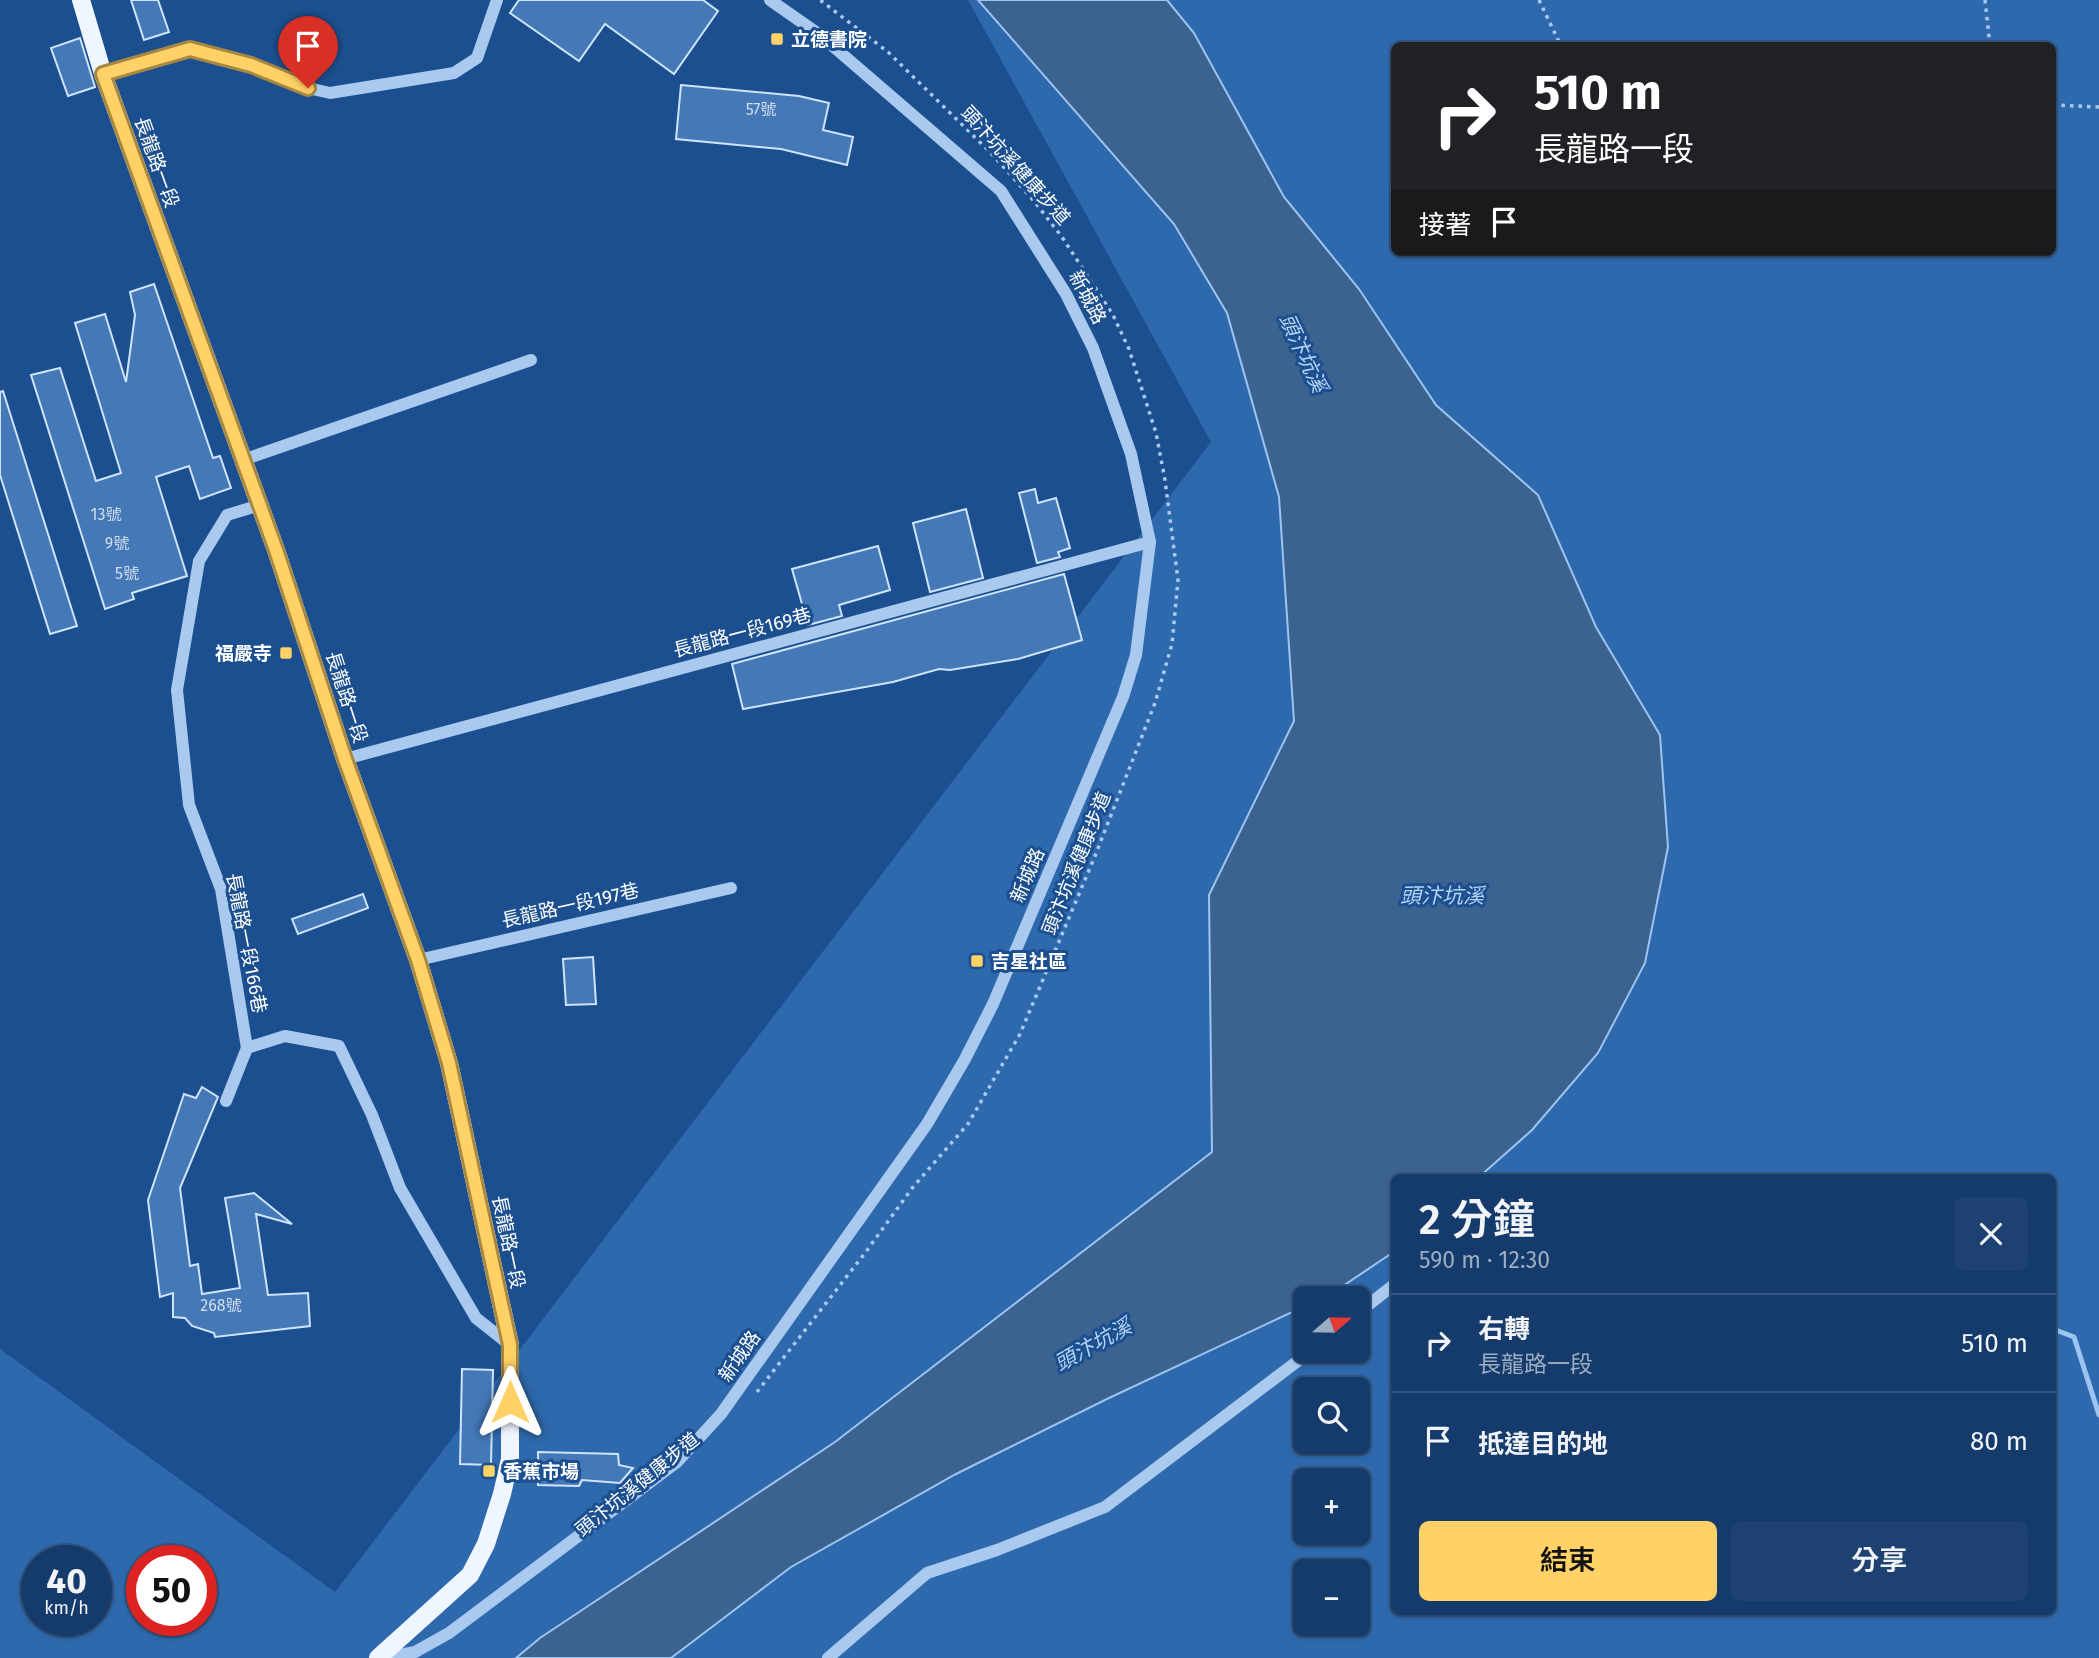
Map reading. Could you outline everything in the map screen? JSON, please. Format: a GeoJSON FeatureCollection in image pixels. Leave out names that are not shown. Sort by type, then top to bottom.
{"type":"FeatureCollection","features":[{"type":"Feature","properties":{"kind":"main road","name":"長龍路一段"},"geometry":{"type":"LineString","coordinates":[[81,0],[103,74],[260,505],[345,759],[418,960],[449,1063],[510,1345],[510,1459],[486,1544],[470,1575],[378,1658]]}},
{"type":"Feature","properties":{"kind":"street"},"geometry":{"type":"LineString","coordinates":[[103,74],[190,49],[251,65],[308,88],[330,93],[454,73],[477,58],[497,0]]}},
{"type":"Feature","properties":{"kind":"street","name":"新城路"},"geometry":{"type":"LineString","coordinates":[[385,1658],[415,1652],[449,1633],[677,1462],[721,1414],[926,1124],[965,1059],[993,1004],[1123,697],[1136,655],[1150,542],[1131,454],[1093,348],[1066,294],[1001,191],[830,43],[770,0]]}},
{"type":"Feature","properties":{"kind":"street"},"geometry":{"type":"LineString","coordinates":[[243,460],[531,360]]}},
{"type":"Feature","properties":{"kind":"street","name":"長龍路一段166巷"},"geometry":{"type":"LineString","coordinates":[[247,1048],[221,889],[189,805],[177,690],[199,561],[227,516],[260,505]]}},
{"type":"Feature","properties":{"kind":"street","name":"長龍路一段169巷"},"geometry":{"type":"LineString","coordinates":[[345,759],[1150,542]]}},
{"type":"Feature","properties":{"kind":"street","name":"長龍路一段197巷"},"geometry":{"type":"LineString","coordinates":[[418,960],[731,888]]}},
{"type":"Feature","properties":{"kind":"street"},"geometry":{"type":"LineString","coordinates":[[226,1101],[247,1048],[285,1035],[339,1046],[372,1115],[400,1188],[476,1318],[510,1345]]}},
{"type":"Feature","properties":{"kind":"street"},"geometry":{"type":"LineString","coordinates":[[1370,1304],[1391,1287]]}},
{"type":"Feature","properties":{"kind":"street"},"geometry":{"type":"LineString","coordinates":[[828,1658],[926,1573],[997,1550],[1105,1507],[1295,1363]]}},
{"type":"Feature","properties":{"kind":"path","name":"頭汴坑溪健康步道"},"geometry":{"type":"LineString","coordinates":[[751,1398],[810,1326],[913,1186],[968,1124],[1020,1034],[1095,856],[1154,703],[1172,644],[1178,580],[1167,490],[1156,433],[1129,349],[1113,315],[1062,237],[991,153],[888,52],[820,0]]}},
{"type":"Feature","properties":{"kind":"path"},"geometry":{"type":"LineString","coordinates":[[1539,0],[1559,42]]}},
{"type":"Feature","properties":{"kind":"path"},"geometry":{"type":"LineString","coordinates":[[1985,0],[1990,42]]}},
{"type":"Feature","properties":{"kind":"path"},"geometry":{"type":"LineString","coordinates":[[2056,105],[2099,107]]}},
{"type":"Feature","properties":{"kind":"shaded area"},"geometry":{"type":"Polygon","coordinates":[[[968,0],[2099,0],[2099,1658],[0,1658],[0,1349],[335,1592],[1211,442],[968,0]]]}},
{"type":"Feature","properties":{"kind":"water","name":"頭汴坑溪"},"geometry":{"type":"Polygon","coordinates":[[[978,0],[1167,0],[1194,33],[1284,197],[1359,289],[1436,405],[1538,495],[1596,627],[1660,735],[1668,847],[1645,963],[1598,1053],[1532,1130],[1482,1174],[1391,1174],[1391,1254],[1343,1286],[1293,1286],[1293,1312],[956,1474],[791,1567],[671,1658],[516,1658],[540,1638],[835,1442],[1212,1152],[1209,895],[1294,721],[1279,497],[1227,313],[1174,224],[978,0]]]}},
{"type":"Feature","properties":{"kind":"building"},"geometry":{"type":"Polygon","coordinates":[[[131,0],[158,0],[169,32],[144,40],[131,0]]]}},
{"type":"Feature","properties":{"kind":"building"},"geometry":{"type":"Polygon","coordinates":[[[519,0],[703,0],[718,11],[674,74],[605,24],[579,61],[510,13],[519,0]]]}},
{"type":"Feature","properties":{"kind":"building"},"geometry":{"type":"Polygon","coordinates":[[[80,38],[95,87],[68,96],[51,48],[80,38]]]}},
{"type":"Feature","properties":{"kind":"building"},"geometry":{"type":"Polygon","coordinates":[[[681,85],[799,96],[829,103],[823,130],[853,137],[847,165],[781,149],[676,139],[681,85]]]}},
{"type":"Feature","properties":{"kind":"building"},"geometry":{"type":"Polygon","coordinates":[[[154,284],[213,458],[220,456],[231,488],[200,499],[189,466],[156,477],[187,576],[132,593],[134,599],[105,609],[31,375],[60,368],[96,481],[121,473],[75,323],[105,314],[126,382],[135,315],[130,292],[154,284]]]}},
{"type":"Feature","properties":{"kind":"building"},"geometry":{"type":"Polygon","coordinates":[[[3,391],[77,626],[50,634],[0,475],[0,392],[3,391]]]}},
{"type":"Feature","properties":{"kind":"building"},"geometry":{"type":"Polygon","coordinates":[[[1035,489],[1038,503],[1056,498],[1070,548],[1058,552],[1060,557],[1037,563],[1019,493],[1035,489]]]}},
{"type":"Feature","properties":{"kind":"building"},"geometry":{"type":"Polygon","coordinates":[[[966,509],[983,578],[930,592],[913,523],[966,509]]]}},
{"type":"Feature","properties":{"kind":"building"},"geometry":{"type":"Polygon","coordinates":[[[878,546],[890,590],[839,605],[842,616],[808,625],[792,569],[878,546]]]}},
{"type":"Feature","properties":{"kind":"building"},"geometry":{"type":"Polygon","coordinates":[[[1064,574],[1082,640],[1018,659],[950,670],[939,669],[893,682],[743,709],[732,664],[1064,574]]]}},
{"type":"Feature","properties":{"kind":"building"},"geometry":{"type":"Polygon","coordinates":[[[363,894],[368,908],[298,934],[292,919],[363,894]]]}},
{"type":"Feature","properties":{"kind":"building"},"geometry":{"type":"Polygon","coordinates":[[[593,957],[596,1004],[566,1005],[563,959],[593,957]]]}},
{"type":"Feature","properties":{"kind":"building"},"geometry":{"type":"Polygon","coordinates":[[[202,1087],[218,1097],[180,1188],[190,1266],[198,1264],[202,1294],[240,1288],[225,1198],[254,1193],[292,1224],[256,1214],[268,1295],[308,1293],[310,1326],[215,1337],[214,1333],[192,1326],[185,1318],[173,1317],[173,1293],[160,1297],[148,1200],[184,1094],[196,1098],[202,1087]]]}},
{"type":"Feature","properties":{"kind":"building"},"geometry":{"type":"Polygon","coordinates":[[[462,1369],[493,1370],[491,1465],[460,1464],[462,1369]]]}},
{"type":"Feature","properties":{"kind":"building"},"geometry":{"type":"Polygon","coordinates":[[[538,1452],[618,1454],[619,1465],[633,1468],[620,1483],[582,1480],[579,1486],[538,1485],[538,1452]]]}},
{"type":"Feature","properties":{"kind":"waterway"},"geometry":{"type":"LineString","coordinates":[[2056,1330],[2074,1337],[2099,1415]]}},
{"type":"Feature","properties":{"kind":"place","name":"立德書院"},"geometry":{"type":"Point","coordinates":[777,39]}},
{"type":"Feature","properties":{"kind":"place","name":"福嚴寺"},"geometry":{"type":"Point","coordinates":[286,653]}},
{"type":"Feature","properties":{"kind":"place","name":"吉星社區"},"geometry":{"type":"Point","coordinates":[977,961]}},
{"type":"Feature","properties":{"kind":"place","name":"香蕉市場"},"geometry":{"type":"Point","coordinates":[489,1471]}},
{"type":"Feature","properties":{"kind":"route"},"geometry":{"type":"LineString","coordinates":[[308,88],[251,65],[190,49],[103,74],[276,550],[345,759],[418,960],[449,1063],[510,1345],[510,1402]]}}]}
